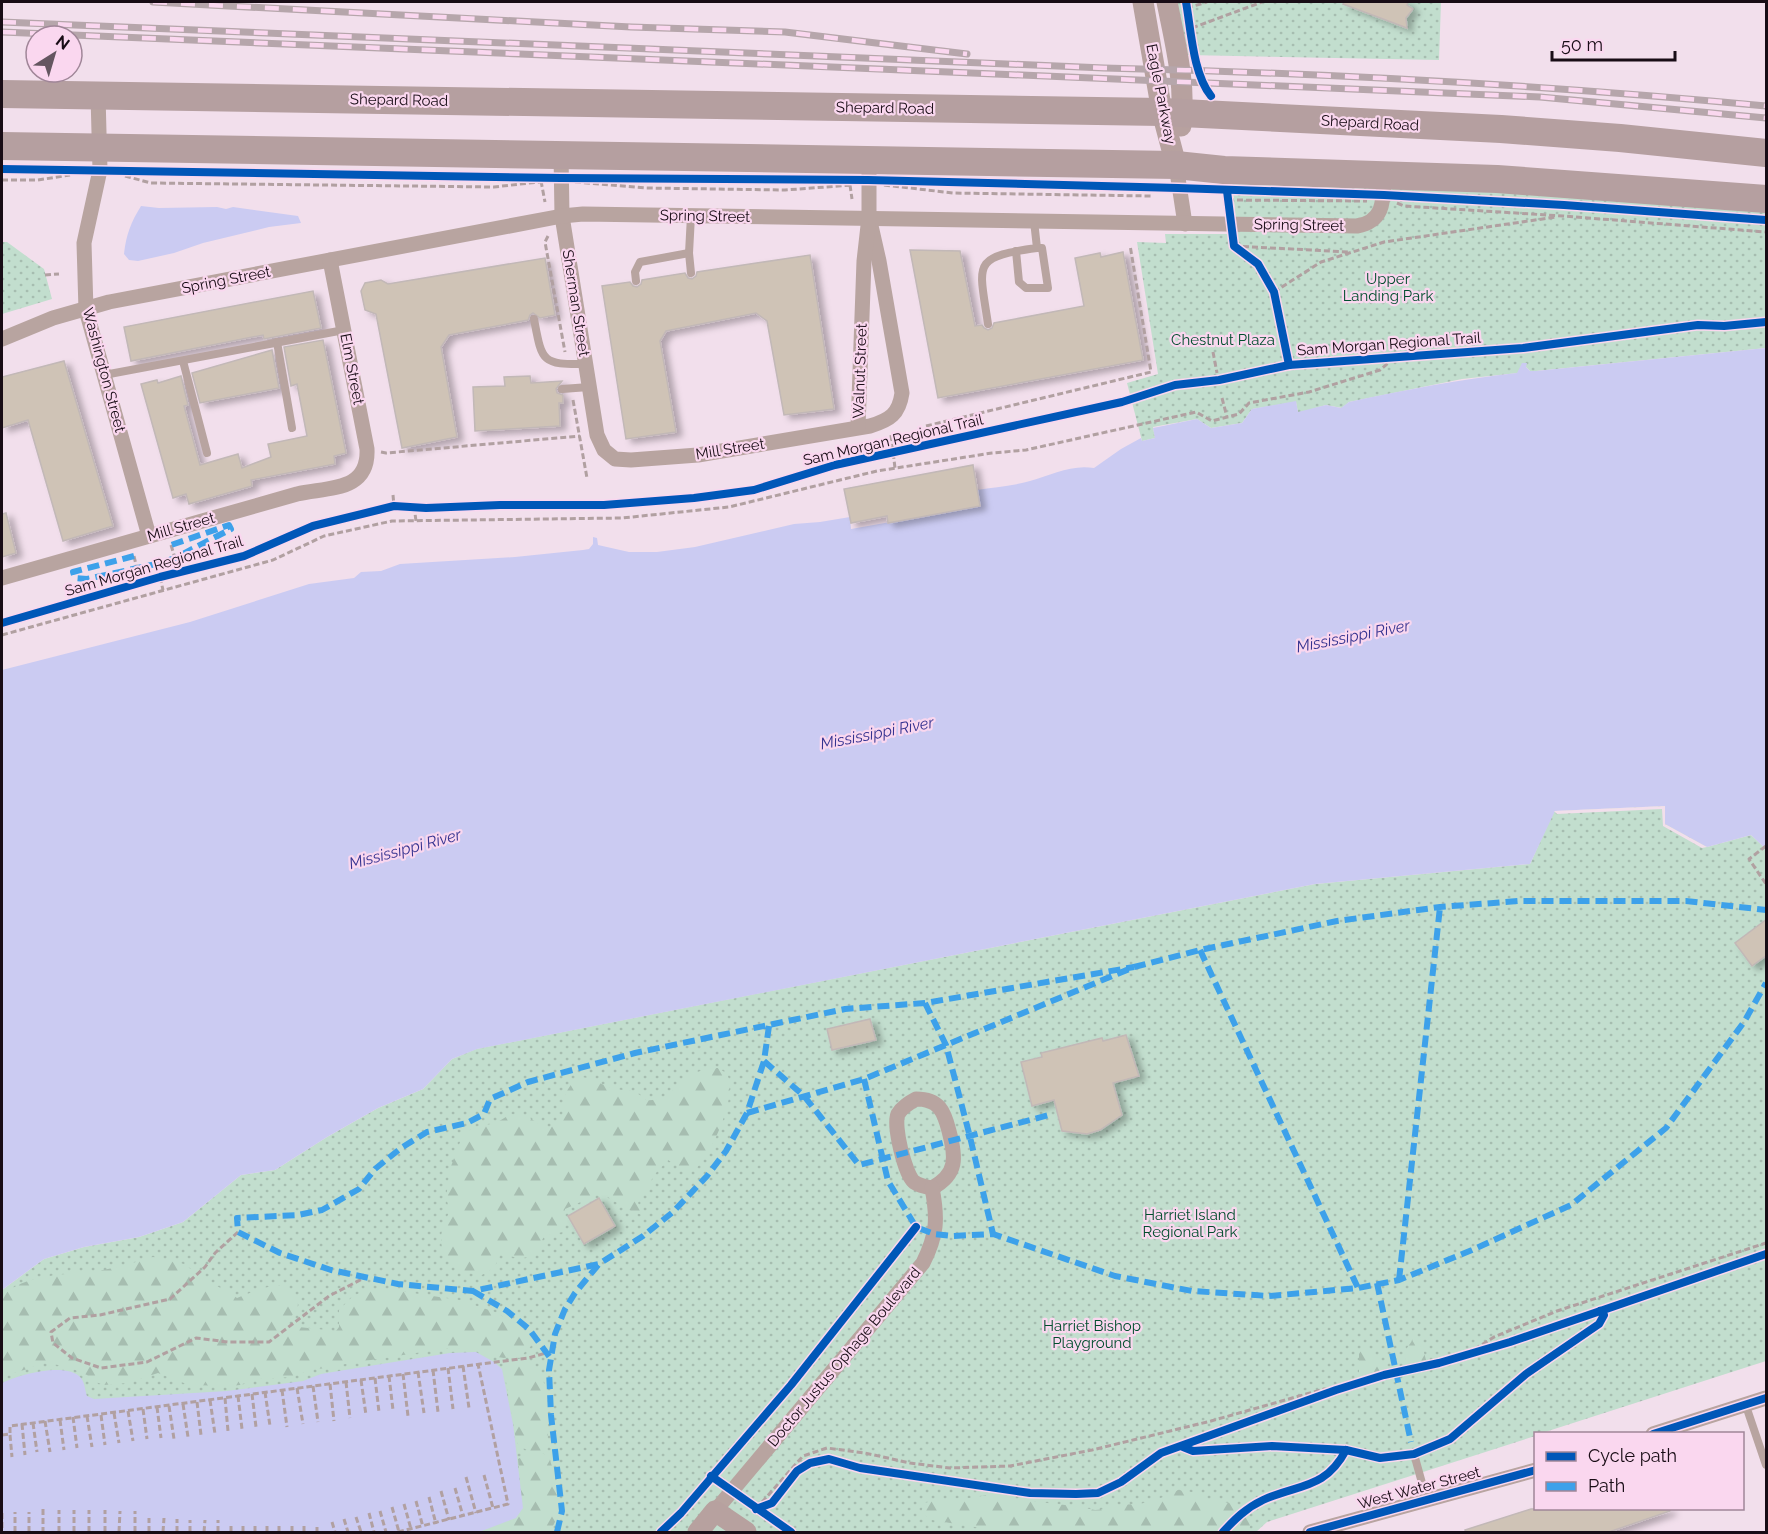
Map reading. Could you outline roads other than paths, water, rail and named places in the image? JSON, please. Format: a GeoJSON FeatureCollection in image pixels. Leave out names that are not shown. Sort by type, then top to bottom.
{"type":"FeatureCollection","features":[{"type":"Feature","properties":{"kind":"highway","name":"Shepard Road"},"geometry":{"type":"LineString","coordinates":[[2,94],[1172,113],[1501,129],[1767,153]]}},
{"type":"Feature","properties":{"kind":"highway"},"geometry":{"type":"LineString","coordinates":[[2,146],[101,158],[561,171],[1177,177],[1224,170],[1383,190],[1509,180],[1767,199]]}},
{"type":"Feature","properties":{"kind":"street","name":"Eagle Parkway"},"geometry":{"type":"LineString","coordinates":[[1143,2],[1172,113],[1177,177]]}},
{"type":"Feature","properties":{"kind":"street","name":"Eagle Parkway"},"geometry":{"type":"LineString","coordinates":[[1172,113],[1180,70],[1180,4]]}},
{"type":"Feature","properties":{"kind":"street","name":"Washington Street"},"geometry":{"type":"LineString","coordinates":[[98,95],[101,158],[84,243],[86,310],[149,536]]}},
{"type":"Feature","properties":{"kind":"street","name":"Sherman Street"},"geometry":{"type":"LineString","coordinates":[[561,171],[562,216],[597,435],[604,450]]}},
{"type":"Feature","properties":{"kind":"street","name":"Walnut Street"},"geometry":{"type":"LineString","coordinates":[[868,175],[869,218],[864,261],[858,426],[870,426],[886,421],[895,415],[901,405],[902,393],[879,261],[869,218]]}},
{"type":"Feature","properties":{"kind":"street"},"geometry":{"type":"LineString","coordinates":[[1177,177],[1185,224]]}},
{"type":"Feature","properties":{"kind":"street","name":"Spring Street"},"geometry":{"type":"LineString","coordinates":[[2,339],[53,318],[108,302],[562,216],[869,218],[1357,226],[1367,224],[1377,217],[1383,190]]}},
{"type":"Feature","properties":{"kind":"street","name":"Elm Street"},"geometry":{"type":"LineString","coordinates":[[330,260],[367,449],[365,469],[360,477]]}},
{"type":"Feature","properties":{"kind":"street","name":"Mill Street"},"geometry":{"type":"LineString","coordinates":[[604,450],[615,459],[631,460],[698,455],[858,426]]}},
{"type":"Feature","properties":{"kind":"street","name":"Mill Street"},"geometry":{"type":"LineString","coordinates":[[2,578],[297,494],[344,485],[360,477]]}},
{"type":"Feature","properties":{"kind":"street"},"geometry":{"type":"LineString","coordinates":[[916,1099],[926,1099],[938,1105],[945,1115],[955,1153],[948,1176],[932,1188],[913,1181],[908,1173],[896,1125],[898,1115],[905,1106],[916,1099]]}},
{"type":"Feature","properties":{"kind":"street","name":"Doctor Justus Ophage Boulevard"},"geometry":{"type":"LineString","coordinates":[[715,1511],[923,1263],[930,1249],[937,1213],[932,1188]]}},
{"type":"Feature","properties":{"kind":"street"},"geometry":{"type":"LineString","coordinates":[[1659,1432],[1745,1403],[1767,1398]]}},
{"type":"Feature","properties":{"kind":"street","name":"West Water Street"},"geometry":{"type":"LineString","coordinates":[[1310,1533],[1534,1471]]}},
{"type":"Feature","properties":{"kind":"street"},"geometry":{"type":"LineString","coordinates":[[698,1533],[715,1511],[746,1533]]}},
{"type":"Feature","properties":{"kind":"lane"},"geometry":{"type":"LineString","coordinates":[[691,216],[689,253],[691,273]]}},
{"type":"Feature","properties":{"kind":"lane"},"geometry":{"type":"LineString","coordinates":[[1034,221],[1037,248]]}},
{"type":"Feature","properties":{"kind":"lane"},"geometry":{"type":"LineString","coordinates":[[988,324],[982,283],[983,269],[992,257],[1016,251],[1042,248],[1048,288],[1026,288],[1019,282],[1016,251]]}},
{"type":"Feature","properties":{"kind":"lane"},"geometry":{"type":"LineString","coordinates":[[636,281],[635,272],[640,262],[689,253]]}},
{"type":"Feature","properties":{"kind":"lane"},"geometry":{"type":"LineString","coordinates":[[534,319],[540,349],[551,363],[585,364]]}},
{"type":"Feature","properties":{"kind":"lane"},"geometry":{"type":"LineString","coordinates":[[104,375],[344,330]]}},
{"type":"Feature","properties":{"kind":"lane"},"geometry":{"type":"LineString","coordinates":[[277,342],[292,428]]}},
{"type":"Feature","properties":{"kind":"lane"},"geometry":{"type":"LineString","coordinates":[[183,361],[207,453]]}},
{"type":"Feature","properties":{"kind":"lane"},"geometry":{"type":"LineString","coordinates":[[562,389],[589,387]]}},
{"type":"Feature","properties":{"kind":"lane"},"geometry":{"type":"LineString","coordinates":[[1745,1403],[1767,1464]]}},
{"type":"Feature","properties":{"kind":"lane"},"geometry":{"type":"LineString","coordinates":[[1414,1454],[1427,1501]]}},
{"type":"Feature","properties":{"kind":"water"},"geometry":{"type":"Polygon","coordinates":[[[141,206],[226,209],[233,207],[298,216],[301,223],[269,227],[138,261],[129,260],[124,254],[126,241],[141,206]]]}},
{"type":"Feature","properties":{"kind":"water","name":"Mississippi River"},"geometry":{"type":"Polygon","coordinates":[[[1766,348],[1766,849],[1751,835],[1707,847],[1665,824],[1665,806],[1555,811],[1530,864],[1315,884],[477,1049],[452,1059],[423,1089],[378,1108],[275,1170],[241,1175],[183,1222],[139,1237],[84,1247],[44,1259],[2,1290],[2,670],[190,622],[309,584],[354,578],[361,572],[381,571],[400,564],[583,550],[589,549],[593,544],[593,537],[597,538],[598,545],[629,552],[657,552],[695,547],[794,524],[850,517],[851,529],[980,506],[977,490],[1024,483],[1078,467],[1094,468],[1141,438],[1142,441],[1155,438],[1153,428],[1197,419],[1211,428],[1242,423],[1252,409],[1296,401],[1298,412],[1326,405],[1341,408],[1349,402],[1391,393],[1517,373],[1522,363],[1527,363],[1526,367],[1530,371],[1536,371],[1766,348]]]}},
{"type":"Feature","properties":{"kind":"water"},"geometry":{"type":"Polygon","coordinates":[[[476,1352],[502,1369],[513,1424],[523,1508],[516,1518],[479,1532],[2,1532],[2,1383],[9,1380],[30,1373],[65,1370],[81,1378],[87,1396],[94,1399],[227,1391],[303,1381],[321,1374],[450,1353],[476,1352]]]}},
{"type":"Feature","properties":{"kind":"railway"},"geometry":{"type":"LineString","coordinates":[[153,2],[631,27],[785,32],[967,54]]}},
{"type":"Feature","properties":{"kind":"railway"},"geometry":{"type":"LineString","coordinates":[[2,22],[1270,73],[1518,86],[1766,106]]}},
{"type":"Feature","properties":{"kind":"railway"},"geometry":{"type":"LineString","coordinates":[[2,32],[1540,97],[1766,118]]}},
{"type":"Feature","properties":{"kind":"park label","name":"Upper Landing Park"},"geometry":{"type":"Point","coordinates":[1388,288]}},
{"type":"Feature","properties":{"kind":"park label","name":"Chestnut Plaza"},"geometry":{"type":"Point","coordinates":[1223,340]}},
{"type":"Feature","properties":{"kind":"park label","name":"Harriet Island Regional Park"},"geometry":{"type":"Point","coordinates":[1190,1224]}},
{"type":"Feature","properties":{"kind":"park label","name":"Harriet Bishop Playground"},"geometry":{"type":"Point","coordinates":[1092,1334]}}]}
